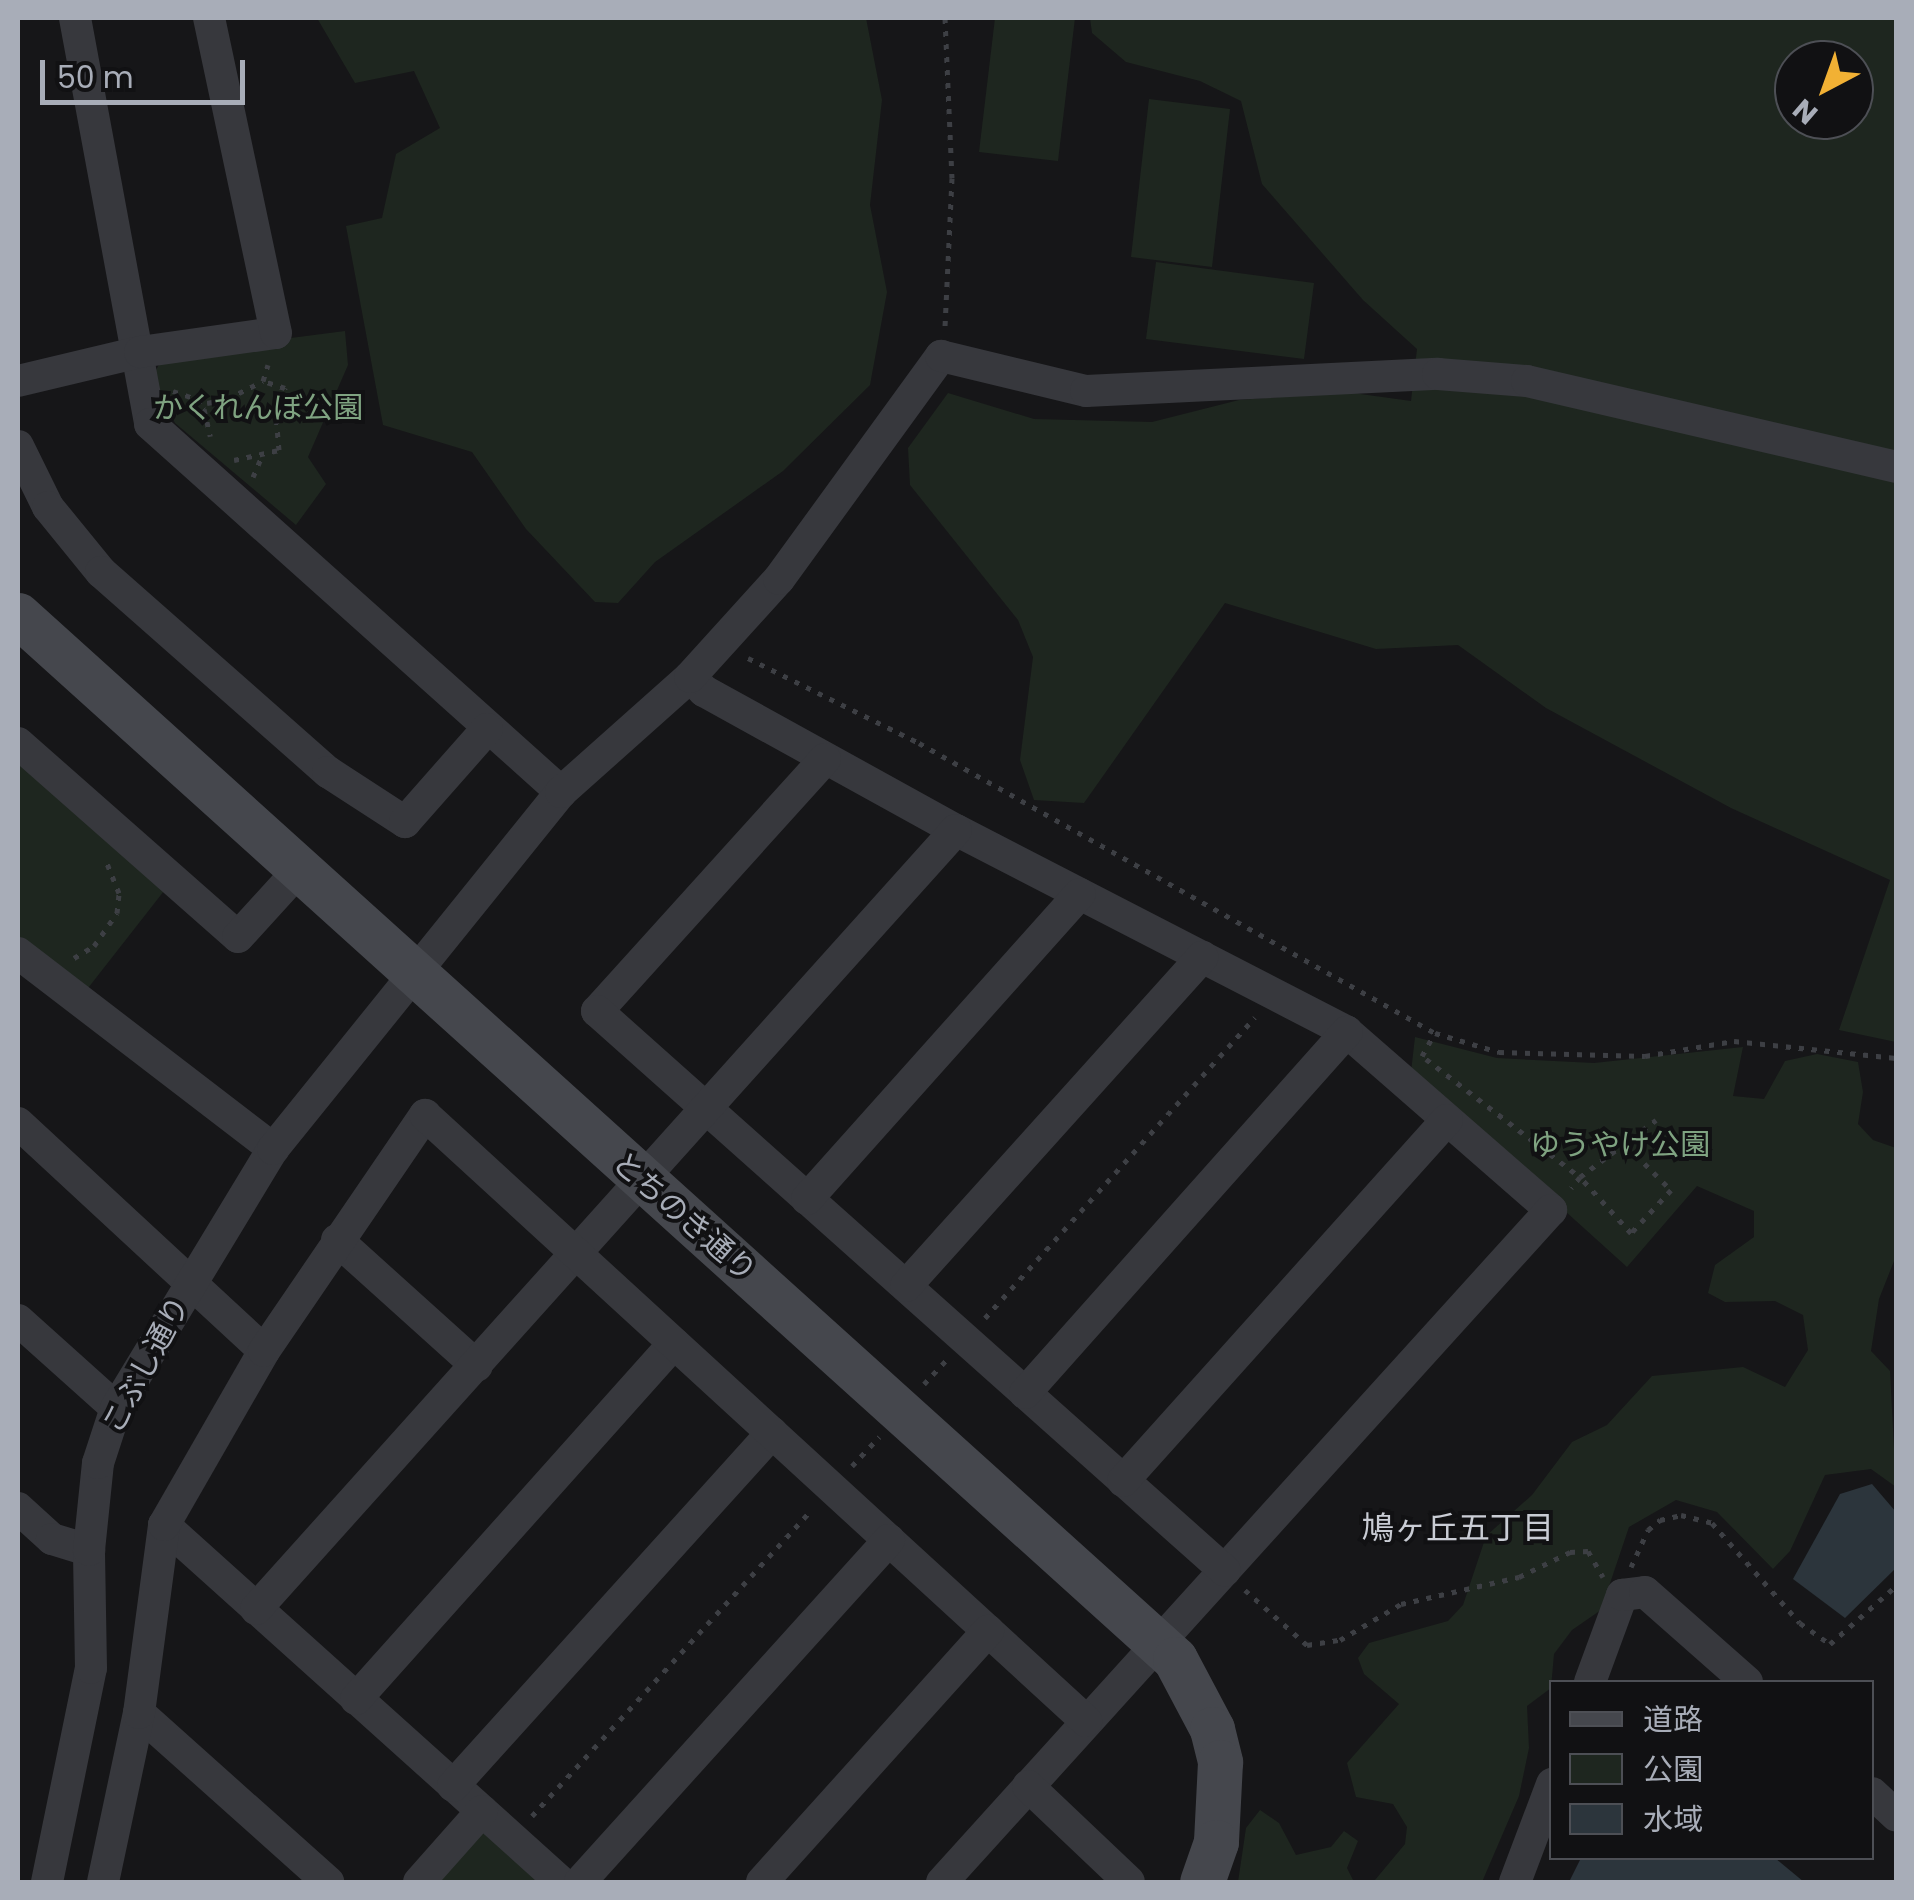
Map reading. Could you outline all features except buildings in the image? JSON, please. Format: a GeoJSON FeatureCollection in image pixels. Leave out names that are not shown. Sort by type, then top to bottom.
{"type":"FeatureCollection","features":[{"type":"Feature","properties":{"kind":"street"},"geometry":{"type":"LineString","coordinates":[[75,18],[140,352],[150,424],[561,792]]}},
{"type":"Feature","properties":{"kind":"street"},"geometry":{"type":"LineString","coordinates":[[18,381],[140,352],[276,332],[208,18]]}},
{"type":"Feature","properties":{"kind":"street"},"geometry":{"type":"LineString","coordinates":[[941,356],[1086,391],[1438,374],[1527,381],[1896,467]]}},
{"type":"Feature","properties":{"kind":"street","name":"こぶし通り"},"geometry":{"type":"LineString","coordinates":[[47,1882],[91,1668],[89,1550],[98,1463],[116,1408],[273,1149],[561,792],[724,644],[779,580],[941,356]]}},
{"type":"Feature","properties":{"kind":"street"},"geometry":{"type":"LineString","coordinates":[[18,446],[48,507],[100,572],[328,772],[405,822],[487,729]]}},
{"type":"Feature","properties":{"kind":"street","name":"とちのき通り"},"geometry":{"type":"LineString","coordinates":[[18,615],[414,977],[1158,1642],[1194,1690],[1220,1762],[1216,1842],[1202,1882]]}},
{"type":"Feature","properties":{"kind":"street"},"geometry":{"type":"LineString","coordinates":[[690,677],[704,691],[956,830],[1347,1032],[1551,1210],[942,1882]]}},
{"type":"Feature","properties":{"kind":"street"},"geometry":{"type":"LineString","coordinates":[[18,743],[238,937],[298,871]]}},
{"type":"Feature","properties":{"kind":"street"},"geometry":{"type":"LineString","coordinates":[[825,759],[597,1010],[1225,1571]]}},
{"type":"Feature","properties":{"kind":"street"},"geometry":{"type":"LineString","coordinates":[[256,1609],[956,830]]}},
{"type":"Feature","properties":{"kind":"street"},"geometry":{"type":"LineString","coordinates":[[808,1199],[1080,894]]}},
{"type":"Feature","properties":{"kind":"street"},"geometry":{"type":"LineString","coordinates":[[18,954],[273,1149]]}},
{"type":"Feature","properties":{"kind":"street"},"geometry":{"type":"LineString","coordinates":[[906,1286],[1202,957]]}},
{"type":"Feature","properties":{"kind":"street"},"geometry":{"type":"LineString","coordinates":[[1026,1393],[1347,1032]]}},
{"type":"Feature","properties":{"kind":"street"},"geometry":{"type":"LineString","coordinates":[[103,1882],[139,1712],[164,1525],[264,1351],[425,1115],[1086,1721]]}},
{"type":"Feature","properties":{"kind":"street"},"geometry":{"type":"LineString","coordinates":[[1123,1480],[1447,1120]]}},
{"type":"Feature","properties":{"kind":"street"},"geometry":{"type":"LineString","coordinates":[[18,1123],[264,1351]]}},
{"type":"Feature","properties":{"kind":"street"},"geometry":{"type":"LineString","coordinates":[[337,1240],[477,1366]]}},
{"type":"Feature","properties":{"kind":"street"},"geometry":{"type":"LineString","coordinates":[[18,1320],[116,1408]]}},
{"type":"Feature","properties":{"kind":"street"},"geometry":{"type":"LineString","coordinates":[[356,1698],[674,1343]]}},
{"type":"Feature","properties":{"kind":"street"},"geometry":{"type":"LineString","coordinates":[[454,1786],[772,1433]]}},
{"type":"Feature","properties":{"kind":"street"},"geometry":{"type":"LineString","coordinates":[[18,1508],[52,1539],[89,1550]]}},
{"type":"Feature","properties":{"kind":"street"},"geometry":{"type":"LineString","coordinates":[[164,1525],[561,1882]]}},
{"type":"Feature","properties":{"kind":"street"},"geometry":{"type":"LineString","coordinates":[[580,1882],[889,1540]]}},
{"type":"Feature","properties":{"kind":"street"},"geometry":{"type":"LineString","coordinates":[[1591,1680],[1622,1595],[1645,1592],[1745,1680]]}},
{"type":"Feature","properties":{"kind":"street"},"geometry":{"type":"LineString","coordinates":[[762,1882],[988,1632]]}},
{"type":"Feature","properties":{"kind":"street"},"geometry":{"type":"LineString","coordinates":[[139,1712],[328,1882]]}},
{"type":"Feature","properties":{"kind":"street"},"geometry":{"type":"LineString","coordinates":[[1028,1786],[1129,1882]]}},
{"type":"Feature","properties":{"kind":"street"},"geometry":{"type":"LineString","coordinates":[[1514,1882],[1549,1792]]}},
{"type":"Feature","properties":{"kind":"street"},"geometry":{"type":"LineString","coordinates":[[1874,1795],[1896,1815]]}},
{"type":"Feature","properties":{"kind":"street"},"geometry":{"type":"LineString","coordinates":[[419,1882],[482,1811]]}},
{"type":"Feature","properties":{"kind":"path"},"geometry":{"type":"LineString","coordinates":[[941,356],[952,178],[945,18]]}},
{"type":"Feature","properties":{"kind":"path"},"geometry":{"type":"LineString","coordinates":[[262,334],[270,356],[263,381]]}},
{"type":"Feature","properties":{"kind":"path"},"geometry":{"type":"LineString","coordinates":[[207,404],[263,381],[285,388],[285,403],[276,413],[279,450],[261,458],[225,458]]}},
{"type":"Feature","properties":{"kind":"path"},"geometry":{"type":"LineString","coordinates":[[193,400],[204,409],[213,446]]}},
{"type":"Feature","properties":{"kind":"path"},"geometry":{"type":"LineString","coordinates":[[252,479],[261,458]]}},
{"type":"Feature","properties":{"kind":"path"},"geometry":{"type":"LineString","coordinates":[[724,644],[919,743],[1435,1032],[1499,1052],[1646,1056],[1734,1041],[1896,1058]]}},
{"type":"Feature","properties":{"kind":"path"},"geometry":{"type":"LineString","coordinates":[[67,958],[94,946],[116,913],[119,892],[102,851]]}},
{"type":"Feature","properties":{"kind":"path"},"geometry":{"type":"LineString","coordinates":[[912,1397],[1277,993]]}},
{"type":"Feature","properties":{"kind":"path"},"geometry":{"type":"LineString","coordinates":[[1422,1056],[1435,1032]]}},
{"type":"Feature","properties":{"kind":"path"},"geometry":{"type":"LineString","coordinates":[[1626,1145],[1671,1190],[1631,1234],[1580,1177],[1656,1120]]}},
{"type":"Feature","properties":{"kind":"path"},"geometry":{"type":"LineString","coordinates":[[512,1838],[888,1428]]}},
{"type":"Feature","properties":{"kind":"path"},"geometry":{"type":"LineString","coordinates":[[1225,1571],[1307,1645],[1340,1640],[1400,1604],[1519,1576],[1570,1552],[1588,1551],[1607,1585],[1622,1595],[1648,1530],[1681,1515],[1728,1535],[1800,1624],[1830,1644],[1896,1586]]}},
{"type":"Feature","properties":{"kind":"green space"},"geometry":{"type":"Polygon","coordinates":[[[317,18],[866,18],[882,100],[870,205],[887,292],[870,385],[783,471],[655,562],[618,603],[595,602],[526,529],[472,452],[383,425],[346,226],[382,218],[396,154],[440,128],[414,71],[355,83],[317,18]]]}},
{"type":"Feature","properties":{"kind":"green space"},"geometry":{"type":"Polygon","coordinates":[[[995,18],[1075,18],[1058,161],[979,152],[995,18]]]}},
{"type":"Feature","properties":{"kind":"green space"},"geometry":{"type":"Polygon","coordinates":[[[1090,18],[1896,18],[1896,1042],[1839,1030],[1890,880],[1731,808],[1546,708],[1458,645],[1376,649],[1225,603],[1084,803],[1034,800],[1020,760],[1033,657],[1018,620],[910,485],[908,448],[948,393],[1034,419],[1152,422],[1239,400],[1346,392],[1411,401],[1417,349],[1363,300],[1262,184],[1241,101],[1200,81],[1126,62],[1092,33],[1090,18]]]}},
{"type":"Feature","properties":{"kind":"green space"},"geometry":{"type":"Polygon","coordinates":[[[1149,99],[1230,109],[1212,267],[1131,257],[1149,99]]]}},
{"type":"Feature","properties":{"kind":"green space"},"geometry":{"type":"Polygon","coordinates":[[[1156,262],[1314,283],[1304,359],[1146,339],[1156,262]]]}},
{"type":"Feature","properties":{"kind":"green space","name":"かくれんぼ公園"},"geometry":{"type":"Polygon","coordinates":[[[345,331],[348,365],[308,457],[326,484],[296,525],[175,423],[152,377],[165,354],[345,331]]]}},
{"type":"Feature","properties":{"kind":"green space"},"geometry":{"type":"Polygon","coordinates":[[[18,758],[164,891],[85,992],[18,940],[18,758]]]}},
{"type":"Feature","properties":{"kind":"green space","name":"ゆうやけ公園"},"geometry":{"type":"Polygon","coordinates":[[[1415,1037],[1497,1058],[1594,1063],[1743,1047],[1733,1096],[1764,1099],[1785,1061],[1817,1054],[1858,1062],[1863,1092],[1858,1124],[1873,1140],[1896,1148],[1896,1256],[1879,1299],[1871,1351],[1890,1371],[1896,1487],[1871,1469],[1825,1475],[1790,1551],[1773,1569],[1717,1512],[1676,1500],[1629,1527],[1601,1610],[1572,1630],[1554,1654],[1549,1690],[1527,1706],[1529,1748],[1519,1796],[1482,1882],[1354,1882],[1375,1880],[1405,1844],[1407,1827],[1393,1804],[1356,1797],[1347,1763],[1399,1704],[1364,1674],[1358,1658],[1369,1643],[1448,1621],[1463,1605],[1486,1536],[1532,1495],[1572,1442],[1607,1425],[1652,1376],[1743,1367],[1785,1387],[1808,1350],[1803,1315],[1775,1301],[1725,1302],[1708,1293],[1715,1265],[1754,1237],[1754,1211],[1697,1186],[1627,1267],[1411,1072],[1415,1037]]]}},
{"type":"Feature","properties":{"kind":"green space"},"geometry":{"type":"Polygon","coordinates":[[[1260,1810],[1279,1823],[1296,1855],[1331,1847],[1344,1831],[1358,1841],[1347,1868],[1354,1882],[1238,1882],[1246,1828],[1260,1810]]]}},
{"type":"Feature","properties":{"kind":"green space"},"geometry":{"type":"Polygon","coordinates":[[[488,1833],[545,1882],[435,1882],[478,1834],[488,1833]]]}},
{"type":"Feature","properties":{"kind":"water"},"geometry":{"type":"Polygon","coordinates":[[[1872,1484],[1896,1512],[1896,1568],[1845,1618],[1793,1579],[1840,1494],[1872,1484]]]}},
{"type":"Feature","properties":{"kind":"water"},"geometry":{"type":"Polygon","coordinates":[[[1580,1860],[1777,1860],[1804,1882],[1569,1882],[1580,1860]]]}},
{"type":"Feature","properties":{"kind":"district","name":"鳩ヶ丘五丁目"},"geometry":{"type":"Point","coordinates":[1458,1528]}}]}
